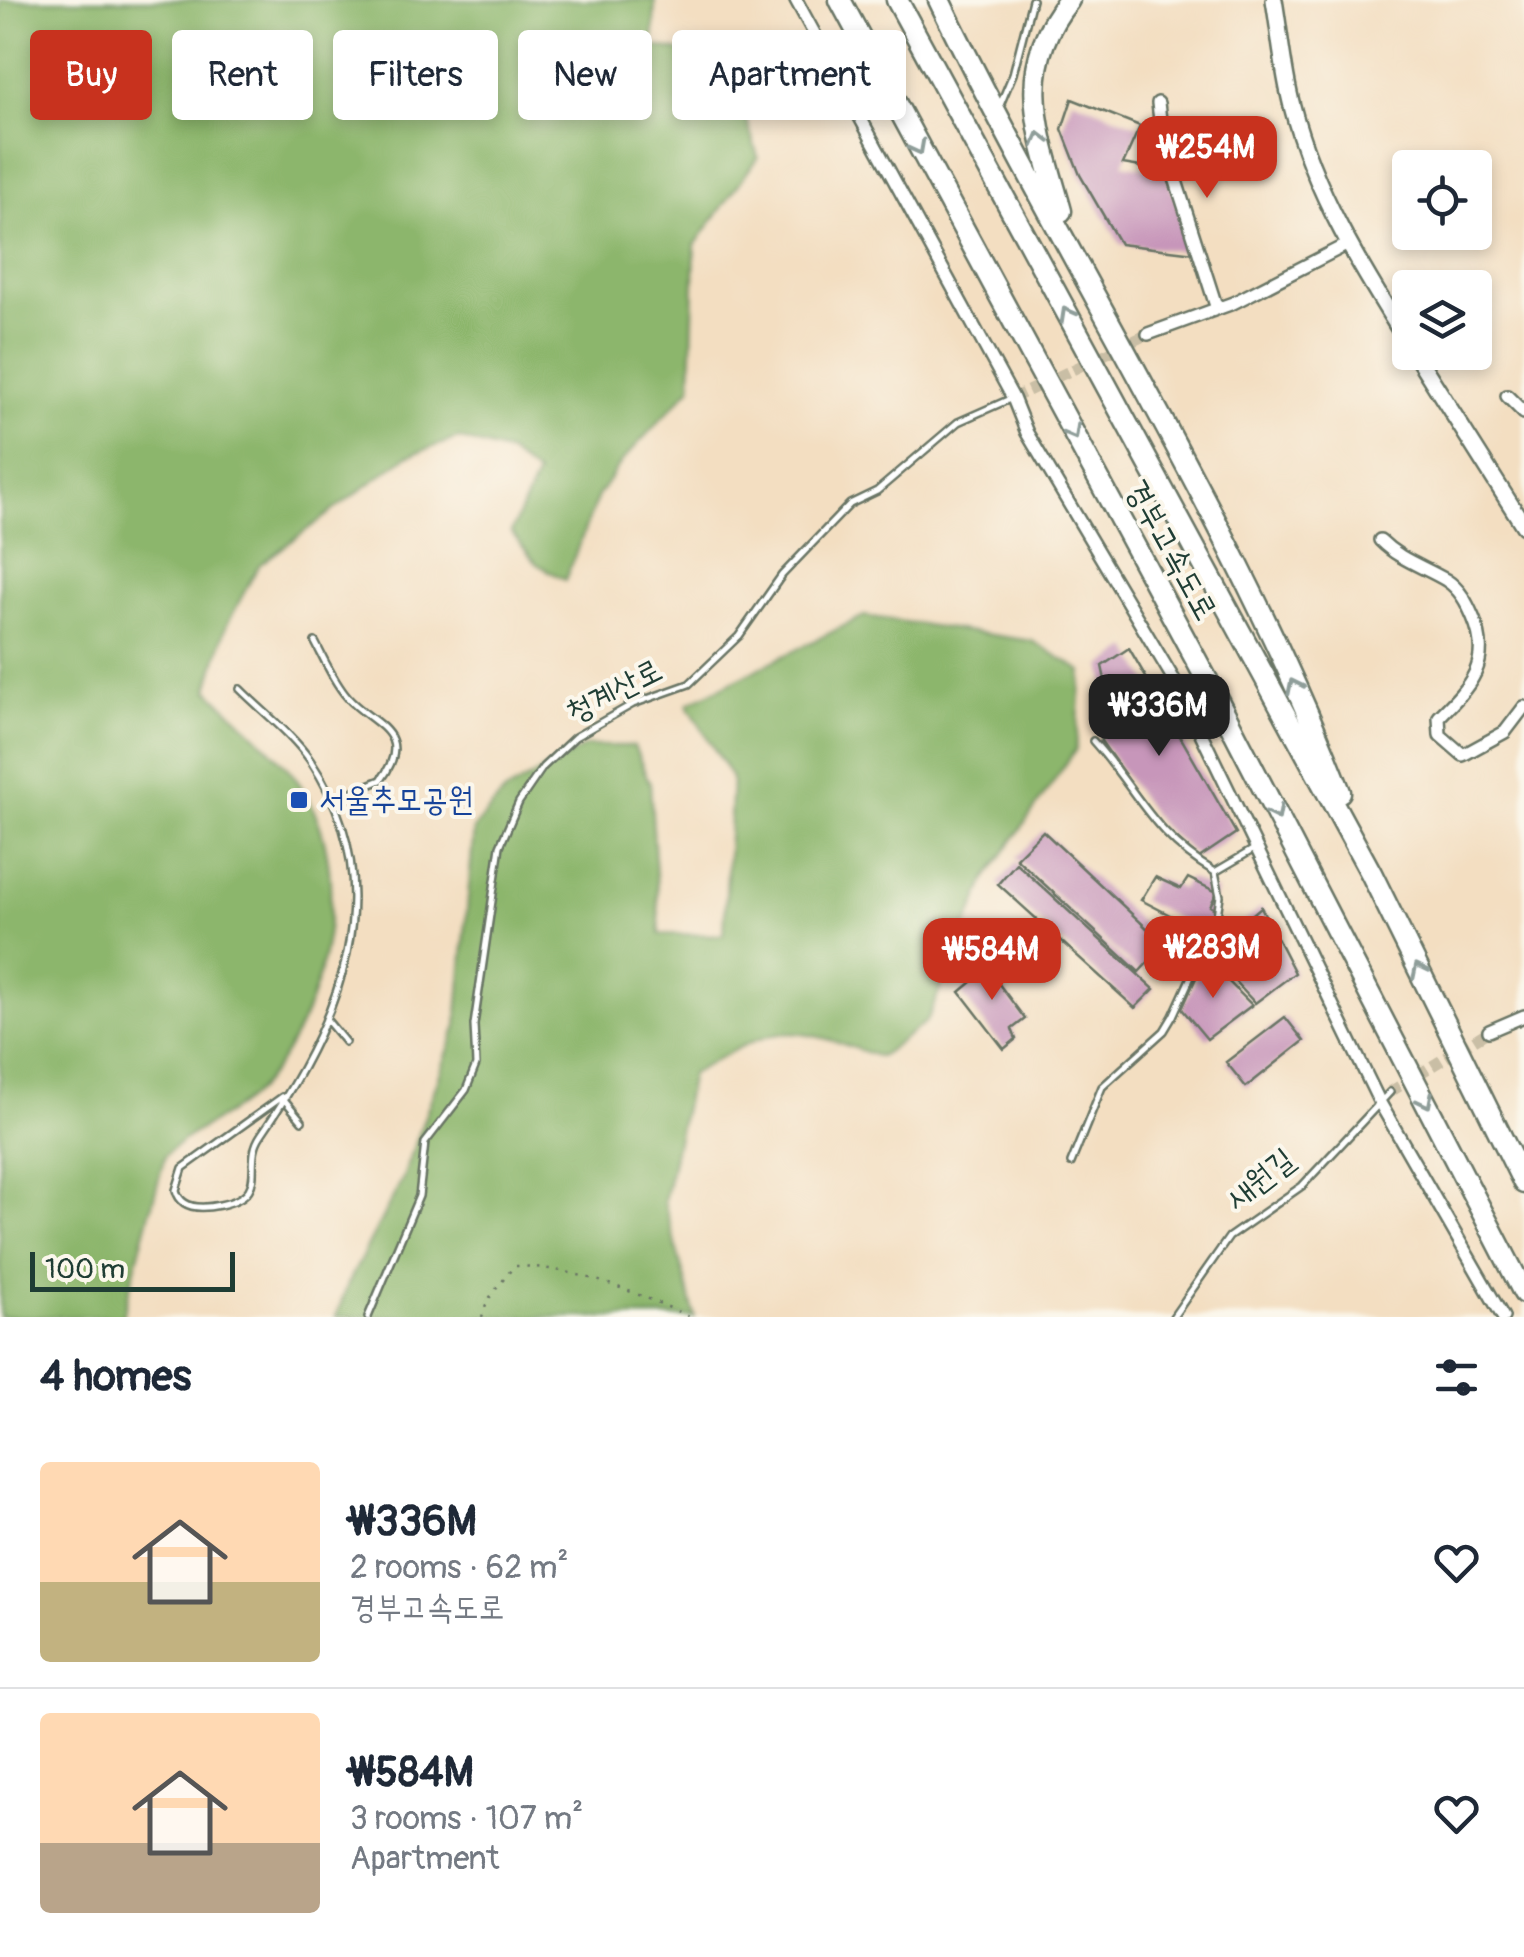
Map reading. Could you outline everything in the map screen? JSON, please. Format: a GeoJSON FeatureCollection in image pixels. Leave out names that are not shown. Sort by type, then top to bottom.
{"type":"FeatureCollection","features":[{"type":"Feature","properties":{"kind":"highway","name":"경부고속도로"},"geometry":{"type":"LineString","coordinates":[[840,0],[1214,692],[1524,1294]]}},
{"type":"Feature","properties":{"kind":"highway","name":"경부고속도로"},"geometry":{"type":"LineString","coordinates":[[896,0],[1371,873],[1524,1183]]}},
{"type":"Feature","properties":{"kind":"highway"},"geometry":{"type":"LineString","coordinates":[[939,0],[1114,327]]}},
{"type":"Feature","properties":{"kind":"highway"},"geometry":{"type":"LineString","coordinates":[[1069,0],[1047,34],[1033,112],[1061,212],[1114,327],[1315,728],[1371,873]]}},
{"type":"Feature","properties":{"kind":"main road"},"geometry":{"type":"LineString","coordinates":[[1274,0],[1292,107],[1348,244],[1392,316]]}},
{"type":"Feature","properties":{"kind":"main road"},"geometry":{"type":"LineString","coordinates":[[1425,370],[1524,526]]}},
{"type":"Feature","properties":{"kind":"street"},"geometry":{"type":"LineString","coordinates":[[796,0],[1013,398],[1027,433],[1180,690],[1380,1102],[1504,1317]]}},
{"type":"Feature","properties":{"kind":"street"},"geometry":{"type":"LineString","coordinates":[[1158,103],[1162,137],[1217,309]]}},
{"type":"Feature","properties":{"kind":"street"},"geometry":{"type":"LineString","coordinates":[[1148,334],[1217,309],[1348,244]]}},
{"type":"Feature","properties":{"kind":"street"},"geometry":{"type":"LineString","coordinates":[[1507,396],[1524,412]]}},
{"type":"Feature","properties":{"kind":"street"},"geometry":{"type":"LineString","coordinates":[[1380,540],[1394,554],[1448,582],[1464,598],[1476,623],[1484,651],[1479,671],[1468,689],[1439,717],[1440,734],[1464,756],[1505,732],[1524,706]]}},
{"type":"Feature","properties":{"kind":"street"},"geometry":{"type":"LineString","coordinates":[[1489,1031],[1524,1016]]}},
{"type":"Feature","properties":{"kind":"lane"},"geometry":{"type":"LineString","coordinates":[[997,112],[1013,74],[1032,0]]}},
{"type":"Feature","properties":{"kind":"lane","name":"청계산로"},"geometry":{"type":"LineString","coordinates":[[368,1317],[420,1196],[425,1143],[466,1090],[476,1065],[474,1024],[500,846],[519,802],[543,767],[575,737],[633,704],[689,684],[739,636],[782,575],[850,504],[877,491],[958,422],[1013,398]]}},
{"type":"Feature","properties":{"kind":"lane"},"geometry":{"type":"LineString","coordinates":[[316,642],[349,700],[387,728],[392,741],[381,780],[332,800]]}},
{"type":"Feature","properties":{"kind":"lane"},"geometry":{"type":"LineString","coordinates":[[240,689],[307,756],[332,800],[345,833],[356,896],[349,952],[326,1018],[273,1120],[256,1142],[254,1180],[244,1196],[200,1207],[181,1202],[176,1190],[183,1168],[282,1097]]}},
{"type":"Feature","properties":{"kind":"lane"},"geometry":{"type":"LineString","coordinates":[[1071,1163],[1102,1087],[1164,1031],[1216,922],[1220,896],[1214,872],[1186,854],[1152,823],[1093,741]]}},
{"type":"Feature","properties":{"kind":"lane"},"geometry":{"type":"LineString","coordinates":[[1214,872],[1259,846]]}},
{"type":"Feature","properties":{"kind":"lane"},"geometry":{"type":"LineString","coordinates":[[326,1018],[345,1042]]}},
{"type":"Feature","properties":{"kind":"lane","name":"새원길"},"geometry":{"type":"LineString","coordinates":[[1173,1317],[1229,1238],[1302,1186],[1390,1092]]}},
{"type":"Feature","properties":{"kind":"lane"},"geometry":{"type":"LineString","coordinates":[[282,1097],[302,1121]]}},
{"type":"Feature","properties":{"kind":"path"},"geometry":{"type":"LineString","coordinates":[[482,1317],[487,1302],[514,1266],[540,1266],[655,1300],[690,1317]]}},
{"type":"Feature","properties":{"kind":"green space"},"geometry":{"type":"Polygon","coordinates":[[[0,0],[655,0],[653,46],[672,50],[672,120],[747,120],[758,157],[695,245],[691,387],[622,461],[598,496],[565,580],[537,564],[511,532],[537,475],[509,453],[458,438],[407,456],[259,565],[226,626],[208,689],[285,765],[314,811],[326,850],[330,891],[328,933],[319,975],[286,1052],[263,1084],[240,1105],[165,1156],[122,1317],[0,1317],[0,0]]]}},
{"type":"Feature","properties":{"kind":"green space"},"geometry":{"type":"Polygon","coordinates":[[[864,616],[1032,641],[1082,671],[1076,749],[986,879],[927,1021],[879,1057],[822,1038],[782,1034],[744,1045],[691,1074],[664,1202],[695,1317],[336,1317],[348,1284],[403,1178],[457,1026],[474,828],[504,793],[586,746],[634,746],[650,784],[660,934],[724,935],[732,778],[687,704],[864,616]]]}},
{"type":"Feature","properties":{"kind":"building"},"geometry":{"type":"Polygon","coordinates":[[[1072,99],[1140,126],[1123,164],[1165,171],[1195,253],[1120,244],[1080,175],[1062,129],[1072,99]]]}},
{"type":"Feature","properties":{"kind":"building"},"geometry":{"type":"Polygon","coordinates":[[[1129,648],[1236,833],[1199,858],[1159,823],[1101,741],[1107,689],[1102,666],[1129,648]]]}},
{"type":"Feature","properties":{"kind":"building"},"geometry":{"type":"Polygon","coordinates":[[[1043,831],[1151,932],[1158,925],[1171,937],[1139,972],[1016,858],[1043,831]]]}},
{"type":"Feature","properties":{"kind":"building"},"geometry":{"type":"Polygon","coordinates":[[[1016,863],[1154,989],[1135,1008],[998,884],[1016,863]]]}},
{"type":"Feature","properties":{"kind":"building"},"geometry":{"type":"Polygon","coordinates":[[[1155,877],[1181,889],[1188,878],[1217,892],[1210,906],[1216,910],[1205,933],[1141,900],[1155,877]]]}},
{"type":"Feature","properties":{"kind":"building"},"geometry":{"type":"Polygon","coordinates":[[[1261,907],[1295,973],[1255,1003],[1227,973],[1232,966],[1225,957],[1233,947],[1227,936],[1261,907]]]}},
{"type":"Feature","properties":{"kind":"building"},"geometry":{"type":"Polygon","coordinates":[[[978,956],[1025,1019],[1012,1029],[1016,1039],[1004,1049],[960,992],[972,982],[967,964],[978,956]]]}},
{"type":"Feature","properties":{"kind":"building"},"geometry":{"type":"Polygon","coordinates":[[[1205,958],[1252,1005],[1207,1039],[1182,1009],[1205,958]]]}},
{"type":"Feature","properties":{"kind":"building"},"geometry":{"type":"Polygon","coordinates":[[[1285,1017],[1304,1041],[1246,1087],[1226,1062],[1285,1017]]]}},
{"type":"Feature","properties":{"kind":"tunnel"},"geometry":{"type":"LineString","coordinates":[[1013,398],[1148,334]]}},
{"type":"Feature","properties":{"kind":"tunnel"},"geometry":{"type":"LineString","coordinates":[[1390,1092],[1489,1031]]}},
{"type":"Feature","properties":{"kind":"place","name":"서울추모공원"},"geometry":{"type":"Point","coordinates":[299,800]}}]}
